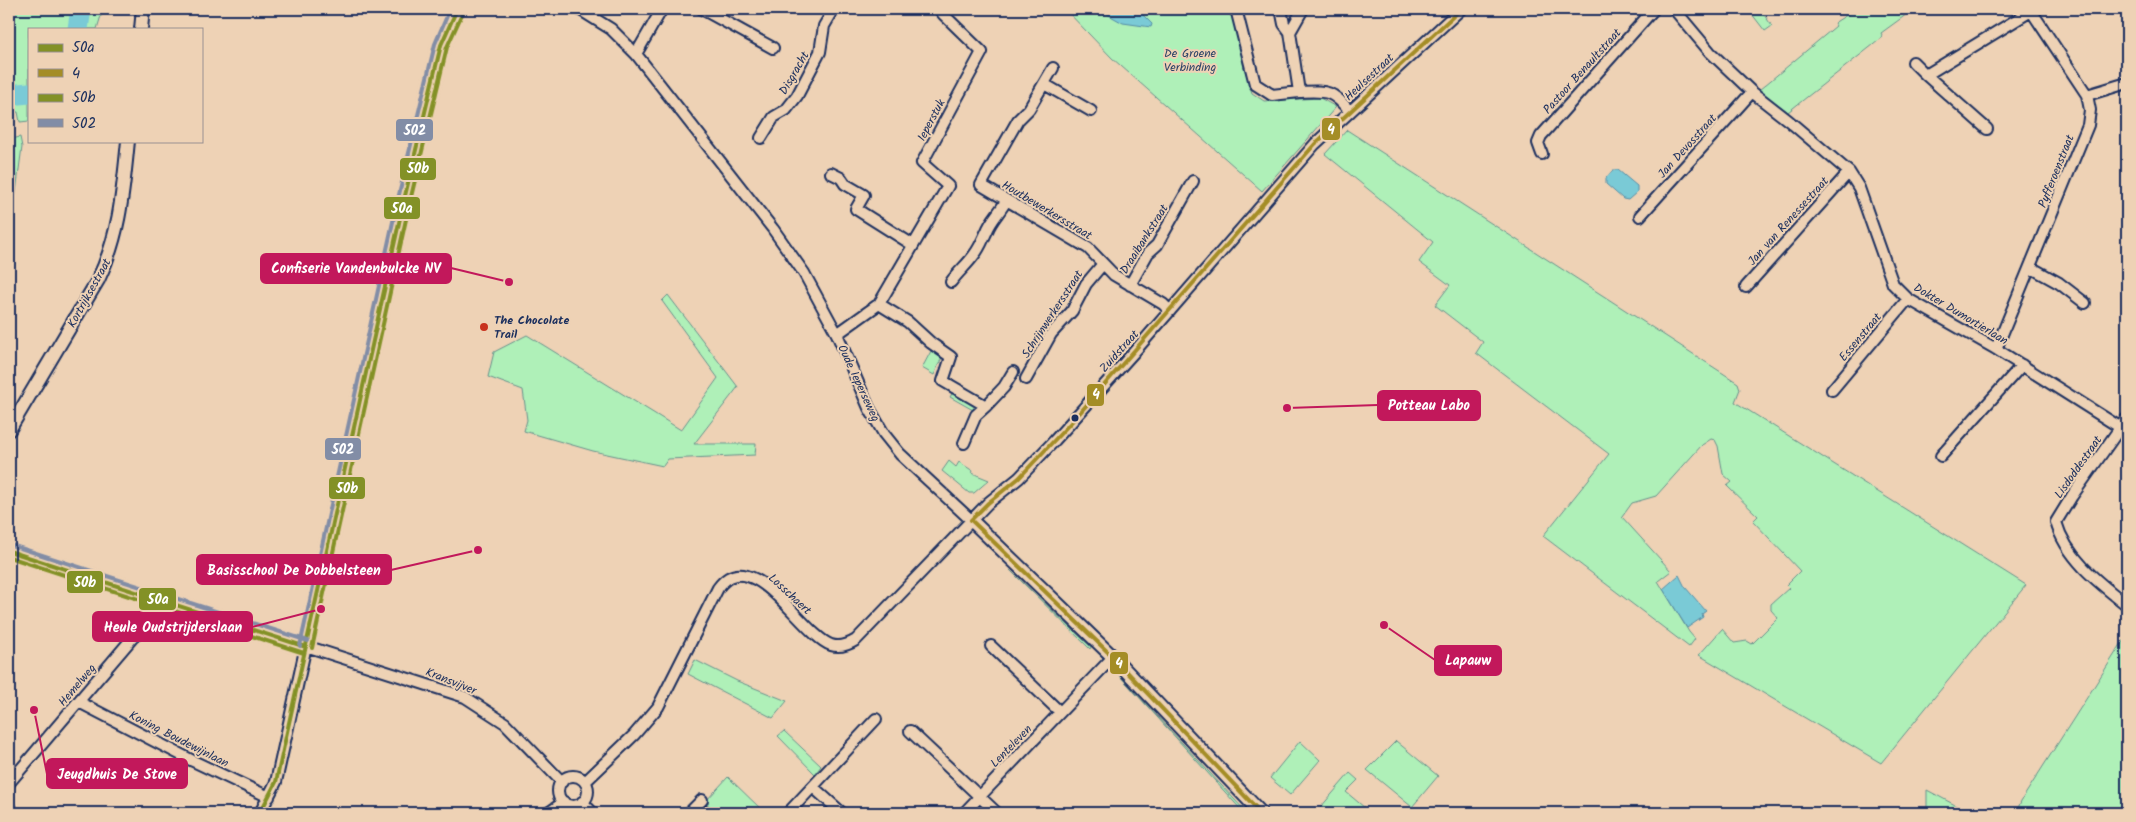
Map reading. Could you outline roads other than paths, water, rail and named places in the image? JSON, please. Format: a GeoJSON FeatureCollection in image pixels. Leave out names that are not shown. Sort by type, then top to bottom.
{"type":"FeatureCollection","features":[{"type":"Feature","properties":{"kind":"street"},"geometry":{"type":"LineString","coordinates":[[141,28],[143,9]]}},
{"type":"Feature","properties":{"kind":"street"},"geometry":{"type":"LineString","coordinates":[[260,813],[276,782],[404,200],[441,44],[457,9]]}},
{"type":"Feature","properties":{"kind":"street","name":"Oude Ieperseweg"},"geometry":{"type":"LineString","coordinates":[[580,9],[611,29],[636,54],[774,230],[804,273],[837,334],[869,408],[884,434],[900,454],[1113,656],[1261,813]]}},
{"type":"Feature","properties":{"kind":"street"},"geometry":{"type":"LineString","coordinates":[[636,54],[662,9]]}},
{"type":"Feature","properties":{"kind":"street"},"geometry":{"type":"LineString","coordinates":[[702,9],[773,48]]}},
{"type":"Feature","properties":{"kind":"street","name":"Disgracht"},"geometry":{"type":"LineString","coordinates":[[761,138],[774,117],[786,110],[796,96],[820,52],[824,26],[832,9]]}},
{"type":"Feature","properties":{"kind":"street","name":"Ieperstuk"},"geometry":{"type":"LineString","coordinates":[[837,334],[879,304],[948,186],[922,163],[982,52],[940,9]]}},
{"type":"Feature","properties":{"kind":"street"},"geometry":{"type":"LineString","coordinates":[[1236,9],[1255,84],[1272,95],[1325,91],[1340,99],[1350,112]]}},
{"type":"Feature","properties":{"kind":"street"},"geometry":{"type":"LineString","coordinates":[[1280,9],[1284,24],[1290,32],[1299,92]]}},
{"type":"Feature","properties":{"kind":"street"},"geometry":{"type":"LineString","coordinates":[[1290,32],[1303,9]]}},
{"type":"Feature","properties":{"kind":"street","name":"Heulsestraat"},"geometry":{"type":"LineString","coordinates":[[1277,189],[1296,164],[1461,9]]}},
{"type":"Feature","properties":{"kind":"street","name":"Pastoor Benaultstraat"},"geometry":{"type":"LineString","coordinates":[[1542,154],[1538,143],[1541,136],[1654,9]]}},
{"type":"Feature","properties":{"kind":"street","name":"Dokter Dumortierlaan"},"geometry":{"type":"LineString","coordinates":[[1674,9],[1710,52],[1752,92],[1849,172],[1858,188],[1892,284],[1908,299],[1996,349],[2122,428]]}},
{"type":"Feature","properties":{"kind":"street"},"geometry":{"type":"LineString","coordinates":[[1926,75],[2031,10]]}},
{"type":"Feature","properties":{"kind":"street","name":"Pyfferoenstraat"},"geometry":{"type":"LineString","coordinates":[[1996,349],[2088,125],[2090,110],[2087,95],[2031,10]]}},
{"type":"Feature","properties":{"kind":"street"},"geometry":{"type":"LineString","coordinates":[[1913,62],[1987,129]]}},
{"type":"Feature","properties":{"kind":"street","name":"Houtbewerkersstraat"},"geometry":{"type":"LineString","coordinates":[[1053,68],[1030,109],[1018,120],[981,186],[1088,248],[1114,275],[1163,304],[1170,311]]}},
{"type":"Feature","properties":{"kind":"street"},"geometry":{"type":"LineString","coordinates":[[2087,95],[2127,83]]}},
{"type":"Feature","properties":{"kind":"street"},"geometry":{"type":"LineString","coordinates":[[1044,84],[1091,111]]}},
{"type":"Feature","properties":{"kind":"street","name":"Jan Devosstraat"},"geometry":{"type":"LineString","coordinates":[[1640,216],[1752,92]]}},
{"type":"Feature","properties":{"kind":"street","name":"Kortrijksestraat"},"geometry":{"type":"LineString","coordinates":[[9,430],[108,260],[116,230],[128,142]]}},
{"type":"Feature","properties":{"kind":"street"},"geometry":{"type":"LineString","coordinates":[[831,172],[841,178],[845,184],[864,195],[856,209],[913,245]]}},
{"type":"Feature","properties":{"kind":"street","name":"Jan van Renessestraat"},"geometry":{"type":"LineString","coordinates":[[1746,287],[1849,172]]}},
{"type":"Feature","properties":{"kind":"street","name":"Draaibankstraat"},"geometry":{"type":"LineString","coordinates":[[1130,284],[1148,253],[1157,245],[1193,181]]}},
{"type":"Feature","properties":{"kind":"street","name":"Zuidstraat"},"geometry":{"type":"LineString","coordinates":[[971,520],[1025,472],[1277,189]]}},
{"type":"Feature","properties":{"kind":"street"},"geometry":{"type":"LineString","coordinates":[[951,282],[974,256],[1006,201]]}},
{"type":"Feature","properties":{"kind":"street","name":"Schrijnwerkersstraat"},"geometry":{"type":"LineString","coordinates":[[1026,379],[1051,334],[1072,311],[1086,284],[1102,264]]}},
{"type":"Feature","properties":{"kind":"street"},"geometry":{"type":"LineString","coordinates":[[2030,266],[2060,283],[2085,303]]}},
{"type":"Feature","properties":{"kind":"street","name":"Essenstraat"},"geometry":{"type":"LineString","coordinates":[[1832,390],[1908,299]]}},
{"type":"Feature","properties":{"kind":"street"},"geometry":{"type":"LineString","coordinates":[[879,304],[908,322],[930,343],[951,357],[943,381],[986,406]]}},
{"type":"Feature","properties":{"kind":"street"},"geometry":{"type":"LineString","coordinates":[[1941,456],[2022,365]]}},
{"type":"Feature","properties":{"kind":"street"},"geometry":{"type":"LineString","coordinates":[[964,443],[976,415],[1004,386],[1013,372]]}},
{"type":"Feature","properties":{"kind":"street","name":"Lisdoddestraat"},"geometry":{"type":"LineString","coordinates":[[2127,418],[2122,428],[2072,496],[2056,522],[2060,535],[2072,553],[2096,581],[2127,605]]}},
{"type":"Feature","properties":{"kind":"street","name":"Losschaert"},"geometry":{"type":"LineString","coordinates":[[585,782],[634,735],[658,707],[718,588],[727,578],[746,575],[755,579],[829,645],[846,646],[856,640],[971,520]]}},
{"type":"Feature","properties":{"kind":"street","name":"Kransvijver"},"geometry":{"type":"LineString","coordinates":[[9,552],[465,696],[505,723],[562,782]]}},
{"type":"Feature","properties":{"kind":"street","name":"Hemelweg"},"geometry":{"type":"LineString","coordinates":[[9,784],[163,602]]}},
{"type":"Feature","properties":{"kind":"street"},"geometry":{"type":"LineString","coordinates":[[991,646],[1060,712]]}},
{"type":"Feature","properties":{"kind":"street","name":"Lenteleven"},"geometry":{"type":"LineString","coordinates":[[964,813],[1113,656]]}},
{"type":"Feature","properties":{"kind":"street","name":"Koning Boudewijnlaan"},"geometry":{"type":"LineString","coordinates":[[79,702],[193,761],[269,796]]}},
{"type":"Feature","properties":{"kind":"street"},"geometry":{"type":"LineString","coordinates":[[788,813],[876,719]]}},
{"type":"Feature","properties":{"kind":"street"},"geometry":{"type":"LineString","coordinates":[[910,731],[998,813]]}},
{"type":"Feature","properties":{"kind":"street"},"geometry":{"type":"LineString","coordinates":[[570,776],[576,776],[585,782],[588,792],[582,802],[573,806],[564,802],[559,795],[562,782],[570,776]]}},
{"type":"Feature","properties":{"kind":"street"},"geometry":{"type":"LineString","coordinates":[[813,786],[842,813]]}},
{"type":"Feature","properties":{"kind":"street"},"geometry":{"type":"LineString","coordinates":[[690,813],[702,800]]}},
{"type":"Feature","properties":{"kind":"street"},"geometry":{"type":"LineString","coordinates":[[548,813],[564,802]]}},
{"type":"Feature","properties":{"kind":"street"},"geometry":{"type":"LineString","coordinates":[[582,802],[593,813]]}},
{"type":"Feature","properties":{"kind":"street"},"geometry":{"type":"LineString","coordinates":[[9,808],[14,813]]}},
{"type":"Feature","properties":{"kind":"water"},"geometry":{"type":"Polygon","coordinates":[[[1098,9],[1137,9],[1152,24],[1151,27],[1123,23],[1098,9]]]}},
{"type":"Feature","properties":{"kind":"water"},"geometry":{"type":"Polygon","coordinates":[[[1613,170],[1618,170],[1637,186],[1637,192],[1628,200],[1623,199],[1606,184],[1606,178],[1613,170]]]}},
{"type":"Feature","properties":{"kind":"water"},"geometry":{"type":"Polygon","coordinates":[[[1679,575],[1685,587],[1706,611],[1702,614],[1703,617],[1687,628],[1663,589],[1679,575]]]}},
{"type":"Feature","properties":{"kind":"waterway"},"geometry":{"type":"LineString","coordinates":[[78,28],[81,9]]}},
{"type":"Feature","properties":{"kind":"waterway"},"geometry":{"type":"LineString","coordinates":[[9,95],[28,93]]}},
{"type":"Feature","properties":{"kind":"place","name":"Confiserie Vandenbulcke NV"},"geometry":{"type":"Point","coordinates":[509,282]}},
{"type":"Feature","properties":{"kind":"place","name":"The Chocolate Trail"},"geometry":{"type":"Point","coordinates":[484,327]}},
{"type":"Feature","properties":{"kind":"place","name":"Potteau Labo"},"geometry":{"type":"Point","coordinates":[1287,408]}},
{"type":"Feature","properties":{"kind":"place","name":"Basisschool De Dobbelsteen"},"geometry":{"type":"Point","coordinates":[478,550]}},
{"type":"Feature","properties":{"kind":"place","name":"Heule Oudstrijderslaan"},"geometry":{"type":"Point","coordinates":[321,609]}},
{"type":"Feature","properties":{"kind":"place","name":"Lapauw"},"geometry":{"type":"Point","coordinates":[1384,625]}},
{"type":"Feature","properties":{"kind":"place","name":"Jeugdhuis De Stove"},"geometry":{"type":"Point","coordinates":[34,710]}},
{"type":"Feature","properties":{"kind":"park label","name":"De Groene Verbinding"},"geometry":{"type":"Point","coordinates":[1190,60]}}]}
